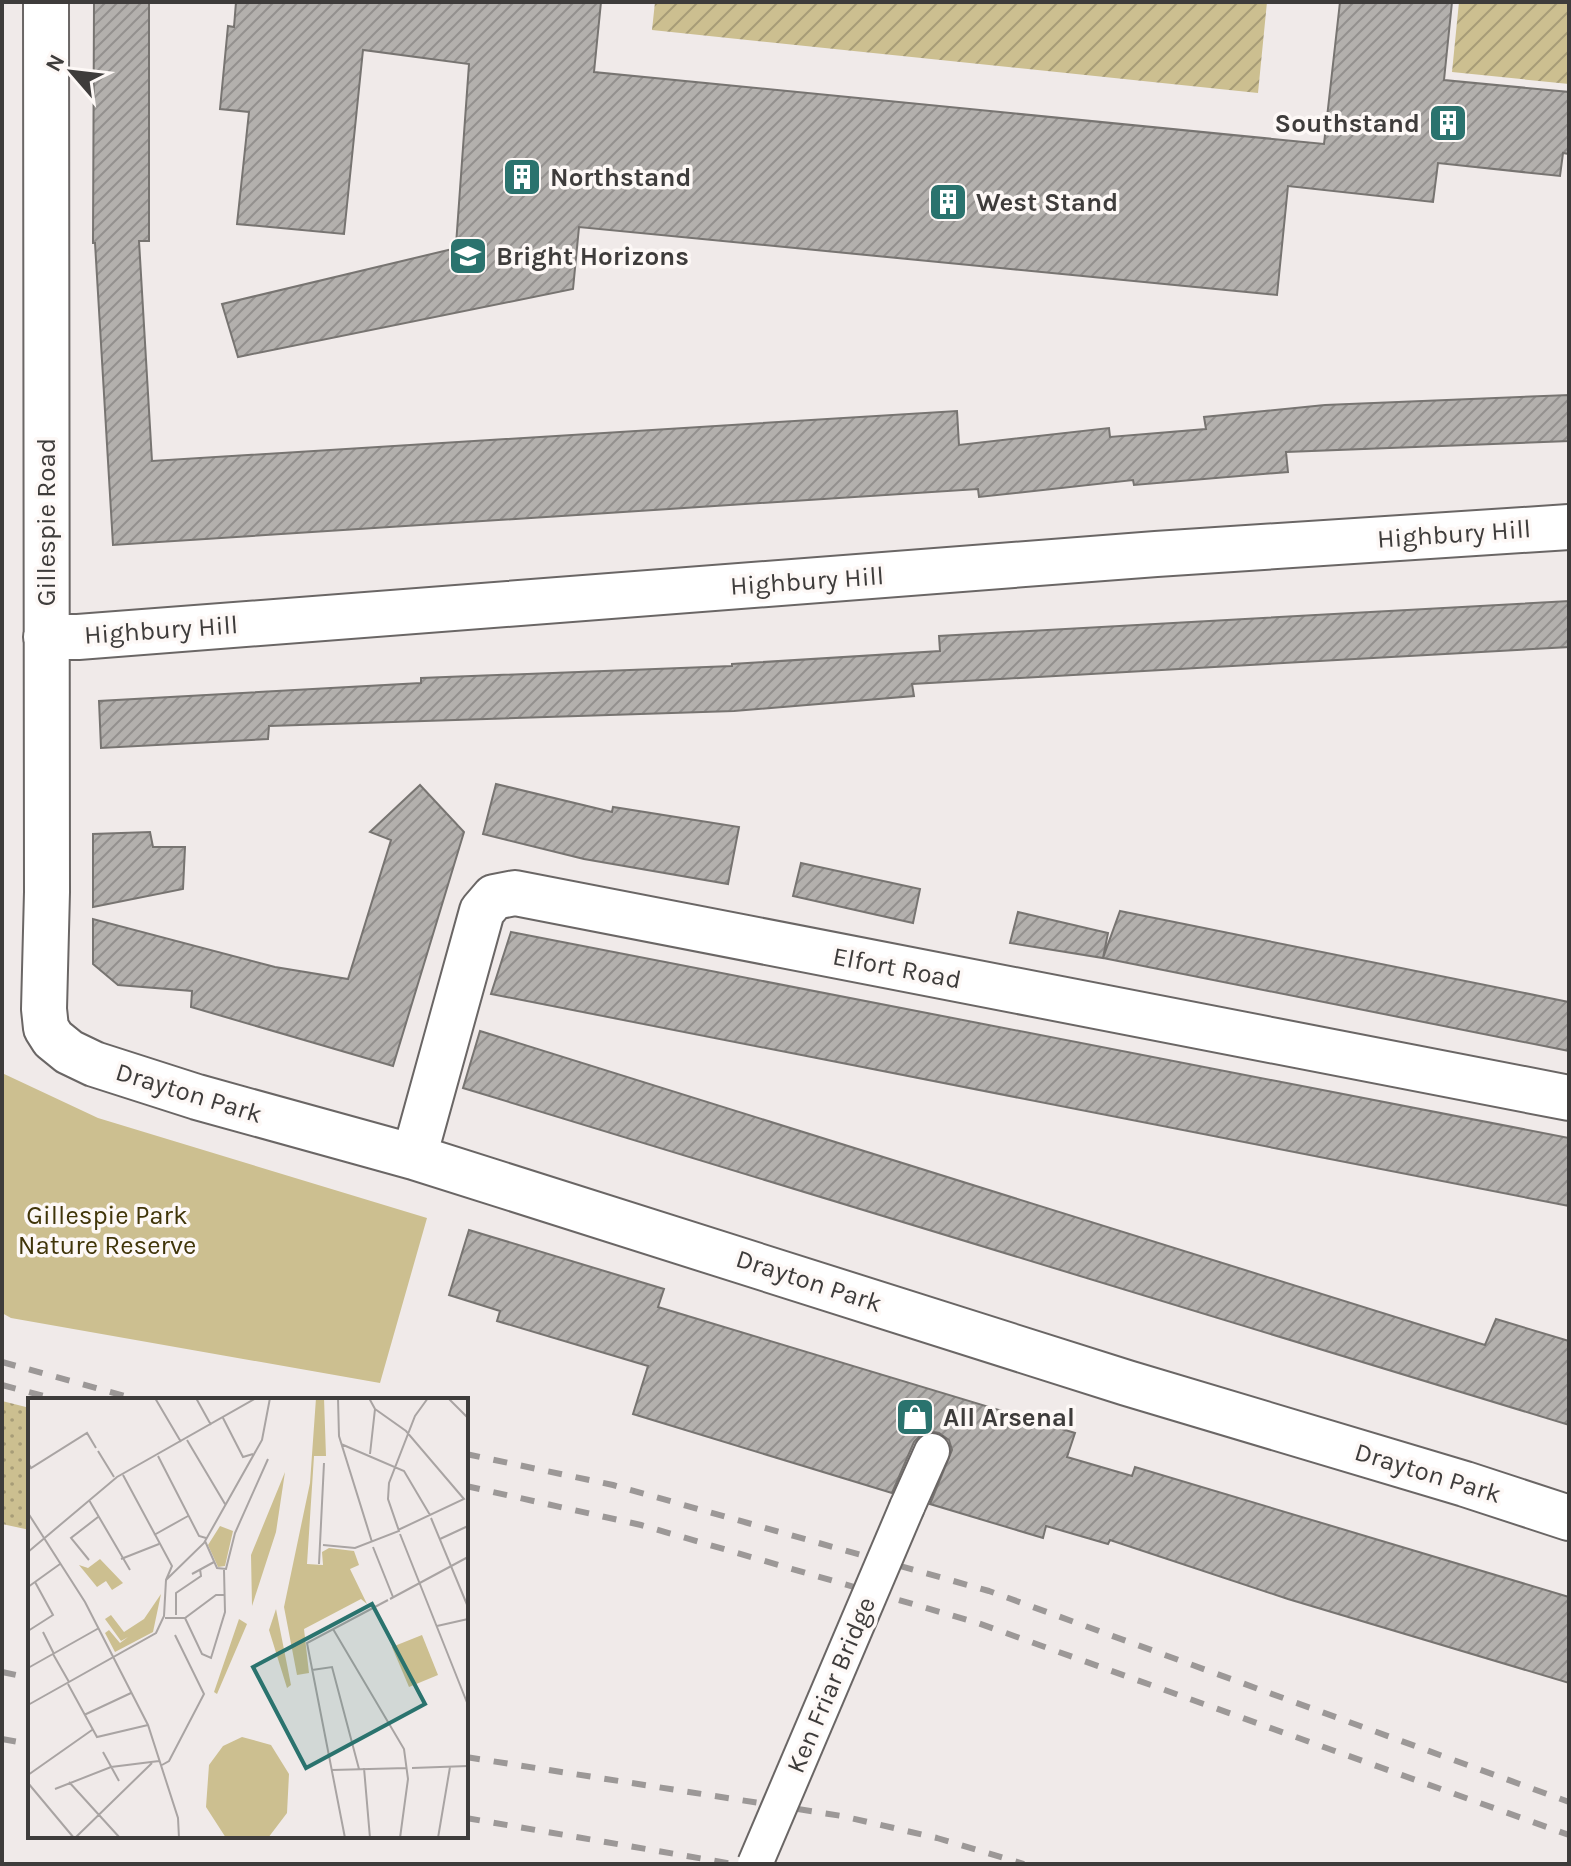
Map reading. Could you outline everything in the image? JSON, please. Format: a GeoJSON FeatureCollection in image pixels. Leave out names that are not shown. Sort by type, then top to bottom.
{"type":"FeatureCollection","features":[{"type":"Feature","properties":{"kind":"street","name":"Gillespie Road"},"geometry":{"type":"LineString","coordinates":[[46,2],[47,892],[44,1009],[46,1028],[53,1039]]}},
{"type":"Feature","properties":{"kind":"street","name":"Highbury Hill"},"geometry":{"type":"LineString","coordinates":[[46,637],[1171,553],[1569,527]]}},
{"type":"Feature","properties":{"kind":"street","name":"Elfort Road"},"geometry":{"type":"LineString","coordinates":[[414,1157],[482,911],[494,897],[515,893],[1569,1098]]}},
{"type":"Feature","properties":{"kind":"street","name":"Drayton Park"},"geometry":{"type":"LineString","coordinates":[[53,1039],[80,1058],[197,1097],[414,1157],[1127,1383],[1569,1518]]}},
{"type":"Feature","properties":{"kind":"street","name":"Ken Friar Bridge"},"geometry":{"type":"LineString","coordinates":[[755,1864],[932,1451]]}},
{"type":"Feature","properties":{"kind":"green space"},"geometry":{"type":"Polygon","coordinates":[[[655,2],[1267,2],[1258,93],[652,30],[655,2]]]}},
{"type":"Feature","properties":{"kind":"green space"},"geometry":{"type":"Polygon","coordinates":[[[1459,2],[1569,2],[1569,84],[1452,72],[1459,2]]]}},
{"type":"Feature","properties":{"kind":"green space","name":"Gillespie Park Nature Reserve"},"geometry":{"type":"Polygon","coordinates":[[[2,1073],[98,1118],[427,1218],[380,1383],[11,1318],[2,1313],[2,1073]]]}},
{"type":"Feature","properties":{"kind":"green space"},"geometry":{"type":"Polygon","coordinates":[[[2,1401],[28,1408],[28,1530],[2,1524],[2,1401]]]}},
{"type":"Feature","properties":{"kind":"building"},"geometry":{"type":"Polygon","coordinates":[[[94,2],[149,2],[149,241],[139,241],[152,461],[957,411],[959,445],[1109,428],[1110,437],[1206,429],[1204,417],[1325,405],[1569,395],[1569,441],[1286,452],[1288,472],[1134,485],[1133,480],[979,497],[978,489],[113,545],[93,243],[94,2]]]}},
{"type":"Feature","properties":{"kind":"building"},"geometry":{"type":"Polygon","coordinates":[[[236,2],[601,2],[594,72],[1324,144],[1340,2],[1452,2],[1444,80],[1569,92],[1569,154],[1563,153],[1560,176],[1438,163],[1433,202],[1288,186],[1277,295],[579,227],[573,289],[238,357],[222,304],[465,246],[456,245],[469,64],[363,50],[344,234],[237,224],[249,112],[220,109],[228,26],[234,27],[236,2]]]}},
{"type":"Feature","properties":{"kind":"building"},"geometry":{"type":"Polygon","coordinates":[[[1569,601],[1569,647],[912,684],[914,696],[734,711],[269,726],[268,739],[101,748],[99,701],[421,683],[421,678],[732,666],[940,651],[939,636],[1569,601]]]}},
{"type":"Feature","properties":{"kind":"building"},"geometry":{"type":"Polygon","coordinates":[[[496,784],[612,812],[613,807],[739,827],[728,884],[584,859],[483,834],[496,784]]]}},
{"type":"Feature","properties":{"kind":"building"},"geometry":{"type":"Polygon","coordinates":[[[420,785],[464,832],[393,1066],[191,1007],[192,991],[118,985],[93,964],[93,919],[275,967],[348,979],[391,840],[370,832],[420,785]]]}},
{"type":"Feature","properties":{"kind":"building"},"geometry":{"type":"Polygon","coordinates":[[[150,832],[153,847],[185,847],[183,889],[93,907],[93,834],[150,832]]]}},
{"type":"Feature","properties":{"kind":"building"},"geometry":{"type":"Polygon","coordinates":[[[801,863],[920,889],[913,923],[793,896],[801,863]]]}},
{"type":"Feature","properties":{"kind":"building"},"geometry":{"type":"Polygon","coordinates":[[[1120,911],[1569,1002],[1569,1051],[1103,958],[1120,911]]]}},
{"type":"Feature","properties":{"kind":"building"},"geometry":{"type":"Polygon","coordinates":[[[1018,912],[1108,933],[1103,958],[1010,943],[1018,912]]]}},
{"type":"Feature","properties":{"kind":"building"},"geometry":{"type":"Polygon","coordinates":[[[511,932],[1569,1138],[1569,1206],[491,994],[511,932]]]}},
{"type":"Feature","properties":{"kind":"building"},"geometry":{"type":"Polygon","coordinates":[[[480,1031],[1485,1345],[1496,1319],[1569,1341],[1569,1425],[463,1088],[480,1031]]]}},
{"type":"Feature","properties":{"kind":"building"},"geometry":{"type":"Polygon","coordinates":[[[469,1230],[664,1289],[658,1307],[1075,1433],[1067,1457],[1132,1476],[1135,1467],[1569,1597],[1569,1683],[1288,1599],[1110,1540],[1108,1544],[1046,1526],[1043,1538],[930,1504],[952,1450],[949,1440],[939,1433],[929,1431],[914,1442],[892,1493],[633,1414],[648,1366],[497,1321],[500,1311],[449,1295],[469,1230]]]}},
{"type":"Feature","properties":{"kind":"railway"},"geometry":{"type":"LineString","coordinates":[[2,1362],[132,1398]]}},
{"type":"Feature","properties":{"kind":"railway"},"geometry":{"type":"LineString","coordinates":[[2,1385],[51,1398]]}},
{"type":"Feature","properties":{"kind":"railway"},"geometry":{"type":"LineString","coordinates":[[468,1454],[613,1485],[989,1591],[1569,1802]]}},
{"type":"Feature","properties":{"kind":"railway"},"geometry":{"type":"LineString","coordinates":[[468,1486],[641,1525],[978,1623],[1569,1835]]}},
{"type":"Feature","properties":{"kind":"railway"},"geometry":{"type":"LineString","coordinates":[[2,1672],[28,1678]]}},
{"type":"Feature","properties":{"kind":"railway"},"geometry":{"type":"LineString","coordinates":[[2,1739],[28,1744]]}},
{"type":"Feature","properties":{"kind":"railway"},"geometry":{"type":"LineString","coordinates":[[468,1757],[842,1816],[937,1838],[1024,1864]]}},
{"type":"Feature","properties":{"kind":"railway"},"geometry":{"type":"LineString","coordinates":[[468,1818],[733,1864]]}},
{"type":"Feature","properties":{"kind":"place","name":"Southstand"},"geometry":{"type":"Point","coordinates":[1448,123]}},
{"type":"Feature","properties":{"kind":"place","name":"Northstand"},"geometry":{"type":"Point","coordinates":[522,177]}},
{"type":"Feature","properties":{"kind":"place","name":"West Stand"},"geometry":{"type":"Point","coordinates":[948,202]}},
{"type":"Feature","properties":{"kind":"place","name":"Bright Horizons"},"geometry":{"type":"Point","coordinates":[468,256]}},
{"type":"Feature","properties":{"kind":"place","name":"All Arsenal"},"geometry":{"type":"Point","coordinates":[915,1417]}}]}
